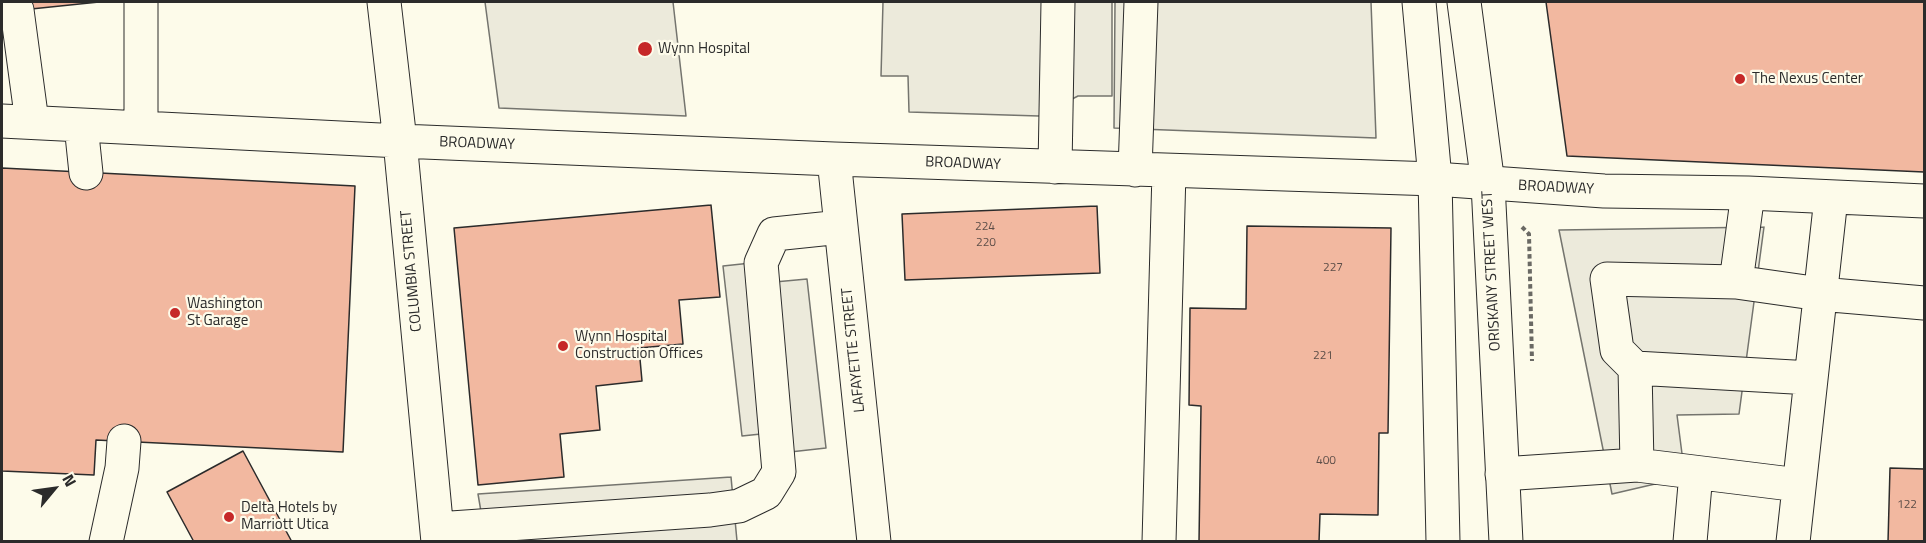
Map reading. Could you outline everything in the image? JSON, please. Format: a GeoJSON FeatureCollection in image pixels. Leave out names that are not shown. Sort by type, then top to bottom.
{"type":"FeatureCollection","features":[{"type":"Feature","properties":{"kind":"street"},"geometry":{"type":"LineString","coordinates":[[141,2],[141,128]]}},
{"type":"Feature","properties":{"kind":"street","name":"COLUMBIA STREET"},"geometry":{"type":"LineString","coordinates":[[394,2],[400,141],[438,535]]}},
{"type":"Feature","properties":{"kind":"street"},"geometry":{"type":"LineString","coordinates":[[1055,167],[1058,2]]}},
{"type":"Feature","properties":{"kind":"street"},"geometry":{"type":"LineString","coordinates":[[1135,170],[1141,2]]}},
{"type":"Feature","properties":{"kind":"street"},"geometry":{"type":"LineString","coordinates":[[1419,2],[1435,179],[1443,542]]}},
{"type":"Feature","properties":{"kind":"street","name":"ORISKANY STREET WEST"},"geometry":{"type":"LineString","coordinates":[[1464,2],[1488,184],[1506,542]]}},
{"type":"Feature","properties":{"kind":"street"},"geometry":{"type":"LineString","coordinates":[[17,10],[17,122]]}},
{"type":"Feature","properties":{"kind":"street","name":"BROADWAY"},"geometry":{"type":"LineString","coordinates":[[17,122],[834,159],[1435,179],[1604,191],[1748,193],[1924,201]]}},
{"type":"Feature","properties":{"kind":"street"},"geometry":{"type":"LineString","coordinates":[[81,125],[86,173]]}},
{"type":"Feature","properties":{"kind":"street","name":"LAFAYETTE STREET"},"geometry":{"type":"LineString","coordinates":[[834,159],[874,542]]}},
{"type":"Feature","properties":{"kind":"street"},"geometry":{"type":"LineString","coordinates":[[1159,542],[1169,171]]}},
{"type":"Feature","properties":{"kind":"street"},"geometry":{"type":"LineString","coordinates":[[1736,282],[1748,193]]}},
{"type":"Feature","properties":{"kind":"street"},"geometry":{"type":"LineString","coordinates":[[1793,542],[1831,198]]}},
{"type":"Feature","properties":{"kind":"street"},"geometry":{"type":"LineString","coordinates":[[438,535],[710,510],[739,506],[766,493],[779,472],[760,263],[774,234],[841,227]]}},
{"type":"Feature","properties":{"kind":"street"},"geometry":{"type":"LineString","coordinates":[[1811,378],[1635,368],[1617,350],[1608,279],[1736,282],[1820,294],[1924,303]]}},
{"type":"Feature","properties":{"kind":"street"},"geometry":{"type":"LineString","coordinates":[[1635,368],[1636,465]]}},
{"type":"Feature","properties":{"kind":"street"},"geometry":{"type":"LineString","coordinates":[[106,542],[122,468],[124,441]]}},
{"type":"Feature","properties":{"kind":"street"},"geometry":{"type":"LineString","coordinates":[[1502,474],[1636,465],[1799,485]]}},
{"type":"Feature","properties":{"kind":"street"},"geometry":{"type":"LineString","coordinates":[[1690,542],[1696,472]]}},
{"type":"Feature","properties":{"kind":"shaded area"},"geometry":{"type":"Polygon","coordinates":[[[485,2],[673,2],[686,116],[499,108],[485,2]]]}},
{"type":"Feature","properties":{"kind":"shaded area"},"geometry":{"type":"Polygon","coordinates":[[[883,2],[1112,2],[1112,96],[1078,96],[1039,116],[909,112],[908,76],[881,76],[883,2]]]}},
{"type":"Feature","properties":{"kind":"shaded area"},"geometry":{"type":"Polygon","coordinates":[[[1115,2],[1371,2],[1376,138],[1114,128],[1115,2]]]}},
{"type":"Feature","properties":{"kind":"shaded area"},"geometry":{"type":"Polygon","coordinates":[[[1764,227],[1739,414],[1677,415],[1685,477],[1612,494],[1559,230],[1764,227]]]}},
{"type":"Feature","properties":{"kind":"shaded area"},"geometry":{"type":"Polygon","coordinates":[[[751,263],[753,284],[807,279],[826,448],[763,455],[761,434],[742,436],[723,266],[751,263]]]}},
{"type":"Feature","properties":{"kind":"shaded area"},"geometry":{"type":"Polygon","coordinates":[[[731,477],[737,541],[486,541],[478,494],[731,477]]]}},
{"type":"Feature","properties":{"kind":"building"},"geometry":{"type":"Polygon","coordinates":[[[2,2],[99,2],[2,12],[2,2]]]}},
{"type":"Feature","properties":{"kind":"building","name":"The Nexus Center"},"geometry":{"type":"Polygon","coordinates":[[[1546,2],[1924,2],[1924,172],[1567,156],[1546,2]]]}},
{"type":"Feature","properties":{"kind":"building","name":"Washington St Garage"},"geometry":{"type":"Polygon","coordinates":[[[2,168],[355,186],[343,452],[96,440],[94,475],[2,471],[2,168]]]}},
{"type":"Feature","properties":{"kind":"building","name":"Wynn Hospital Construction Offices"},"geometry":{"type":"Polygon","coordinates":[[[711,205],[720,297],[679,300],[683,344],[639,348],[642,381],[596,386],[600,430],[560,434],[564,477],[478,485],[454,228],[711,205]]]}},
{"type":"Feature","properties":{"kind":"building"},"geometry":{"type":"Polygon","coordinates":[[[1097,206],[1100,273],[905,280],[902,214],[1097,206]]]}},
{"type":"Feature","properties":{"kind":"building"},"geometry":{"type":"Polygon","coordinates":[[[1247,226],[1391,228],[1388,433],[1379,433],[1378,515],[1320,514],[1319,542],[1199,542],[1201,406],[1189,405],[1190,308],[1246,309],[1247,226]]]}},
{"type":"Feature","properties":{"kind":"building","name":"Delta Hotels by Marriott Utica"},"geometry":{"type":"Polygon","coordinates":[[[243,451],[292,542],[194,542],[167,492],[243,451]]]}},
{"type":"Feature","properties":{"kind":"building"},"geometry":{"type":"Polygon","coordinates":[[[1890,468],[1924,469],[1924,542],[1888,542],[1890,468]]]}},
{"type":"Feature","properties":{"kind":"place","name":"Wynn Hospital"},"geometry":{"type":"Point","coordinates":[645,49]}},
{"type":"Feature","properties":{"kind":"place","name":"The Nexus Center"},"geometry":{"type":"Point","coordinates":[1740,79]}},
{"type":"Feature","properties":{"kind":"place","name":"Washington St Garage"},"geometry":{"type":"Point","coordinates":[175,313]}},
{"type":"Feature","properties":{"kind":"place","name":"Wynn Hospital Construction Offices"},"geometry":{"type":"Point","coordinates":[563,346]}},
{"type":"Feature","properties":{"kind":"place","name":"Delta Hotels by Marriott Utica"},"geometry":{"type":"Point","coordinates":[229,517]}}]}
